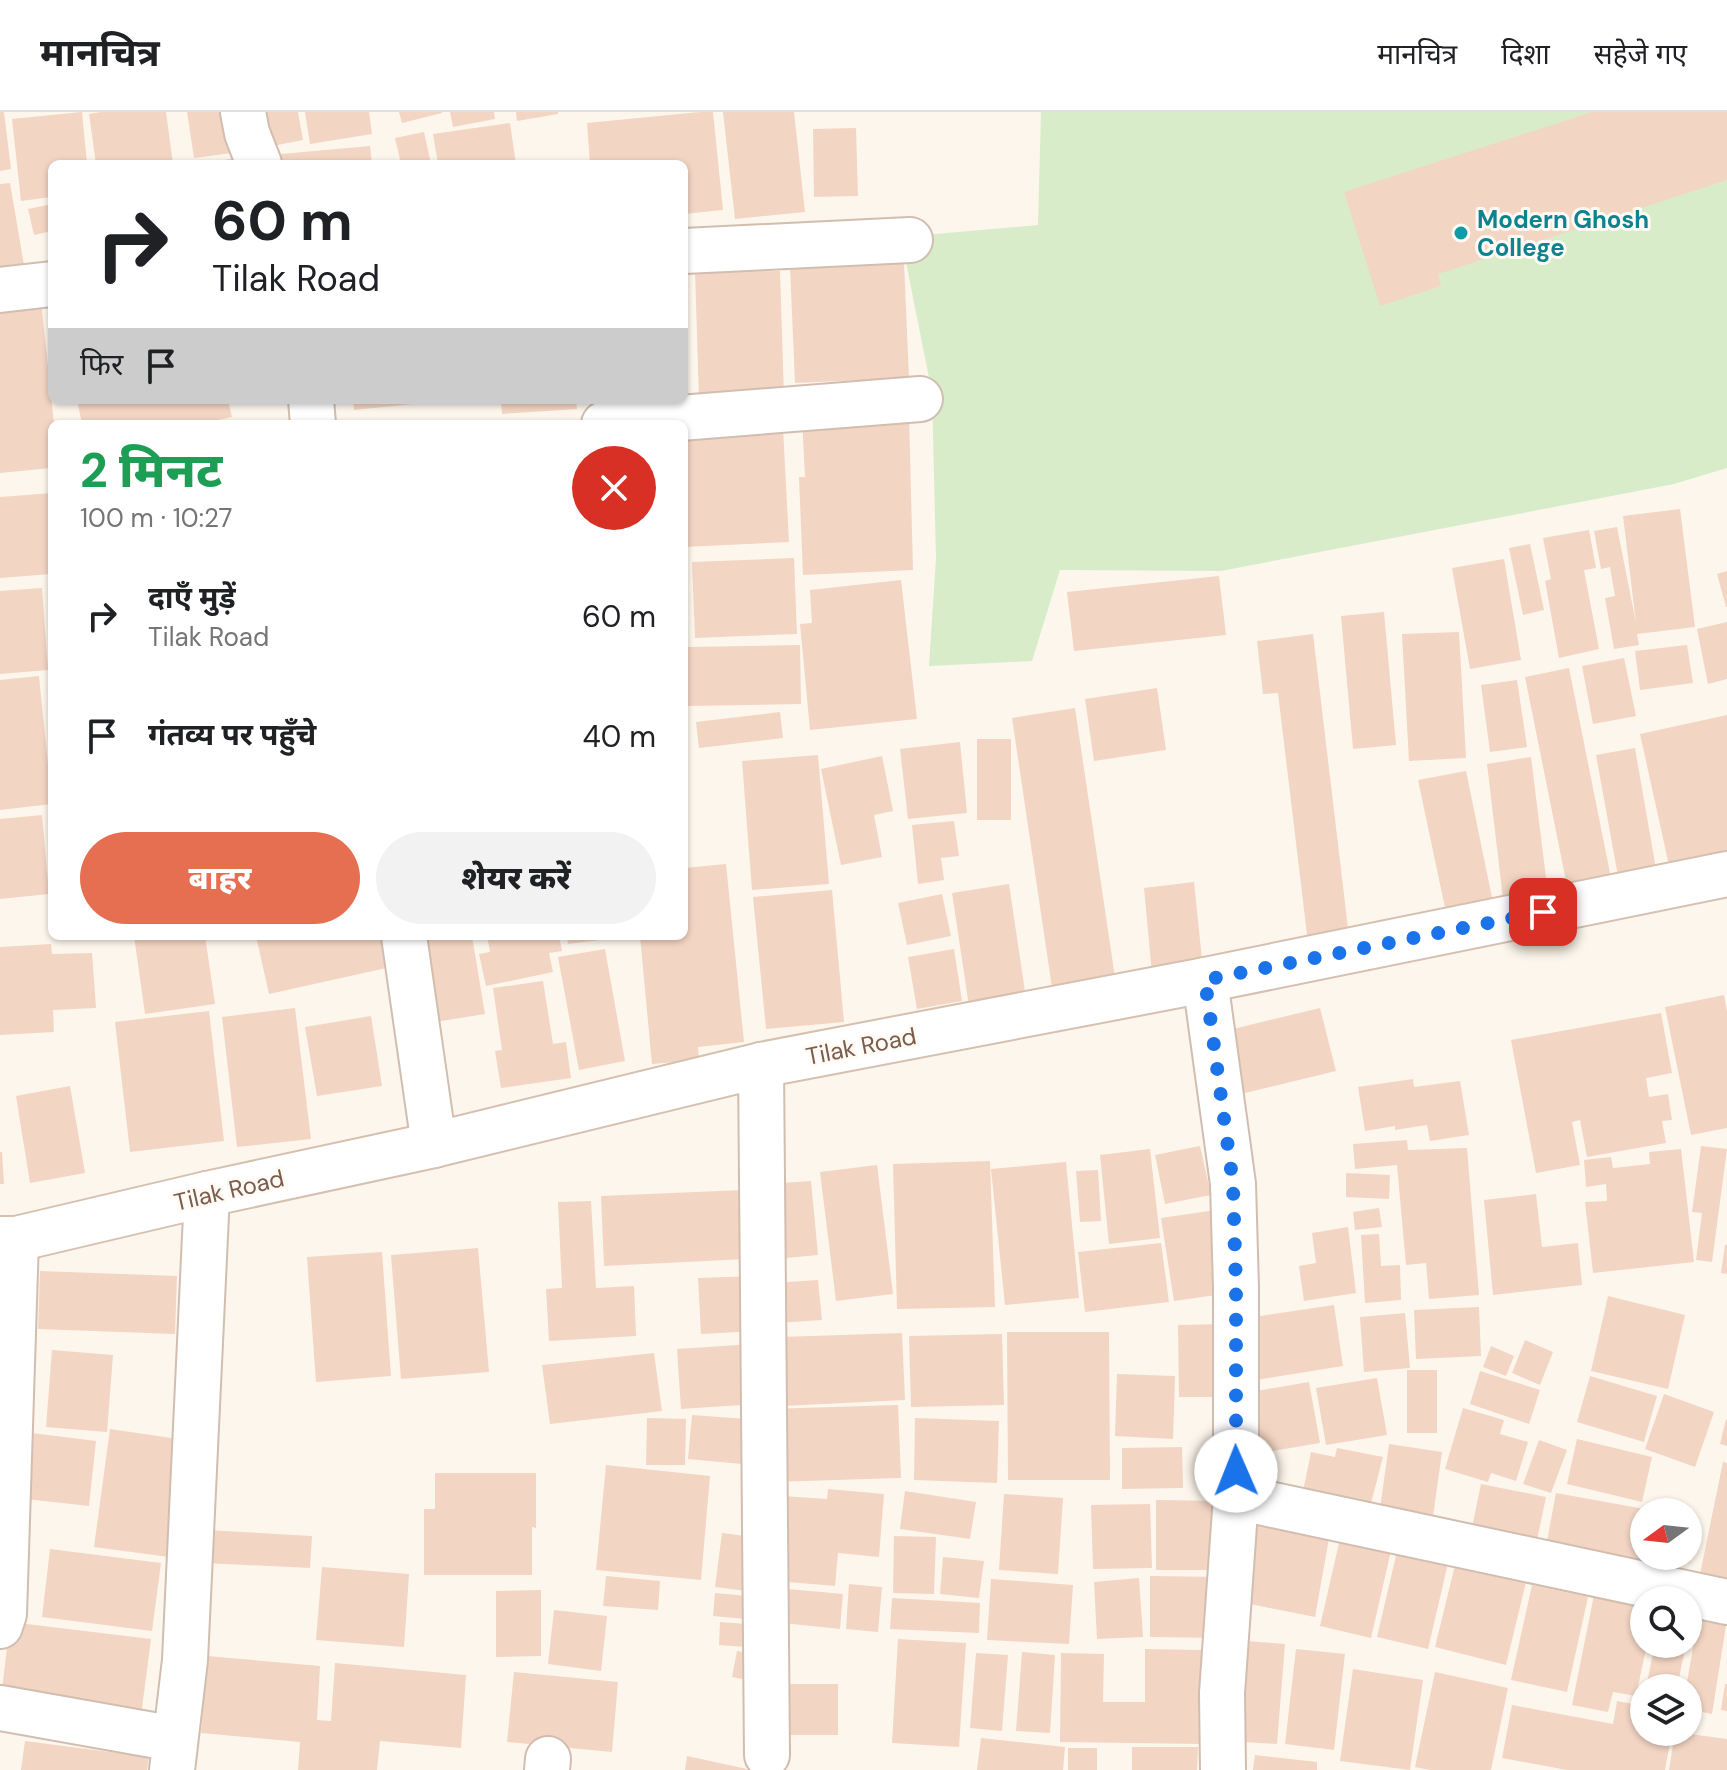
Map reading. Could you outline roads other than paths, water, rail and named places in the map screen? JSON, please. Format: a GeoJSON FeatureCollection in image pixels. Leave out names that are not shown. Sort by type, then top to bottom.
{"type":"FeatureCollection","features":[{"type":"Feature","properties":{"kind":"street"},"geometry":{"type":"LineString","coordinates":[[243,112],[257,160]]}},
{"type":"Feature","properties":{"kind":"street"},"geometry":{"type":"LineString","coordinates":[[688,251],[910,240]]}},
{"type":"Feature","properties":{"kind":"street"},"geometry":{"type":"LineString","coordinates":[[0,290],[48,284]]}},
{"type":"Feature","properties":{"kind":"street"},"geometry":{"type":"LineString","coordinates":[[655,420],[920,399]]}},
{"type":"Feature","properties":{"kind":"street","name":"Tilak Road"},"geometry":{"type":"LineString","coordinates":[[8,1239],[434,1145],[761,1065],[1205,980],[1727,874]]}},
{"type":"Feature","properties":{"kind":"street"},"geometry":{"type":"LineString","coordinates":[[405,940],[434,1145]]}},
{"type":"Feature","properties":{"kind":"street"},"geometry":{"type":"LineString","coordinates":[[1205,980],[1233,1184],[1236,1288],[1236,1497],[1222,1693],[1223,1770]]}},
{"type":"Feature","properties":{"kind":"street"},"geometry":{"type":"LineString","coordinates":[[761,1065],[767,1755]]}},
{"type":"Feature","properties":{"kind":"street"},"geometry":{"type":"LineString","coordinates":[[0,1708],[173,1754],[185,1660],[207,1194]]}},
{"type":"Feature","properties":{"kind":"street"},"geometry":{"type":"LineString","coordinates":[[0,1626],[4,1614],[8,1239]]}},
{"type":"Feature","properties":{"kind":"street"},"geometry":{"type":"LineString","coordinates":[[1236,1497],[1727,1602]]}},
{"type":"Feature","properties":{"kind":"place","name":"Modern Ghosh College"},"geometry":{"type":"Point","coordinates":[1461,233]}}]}
